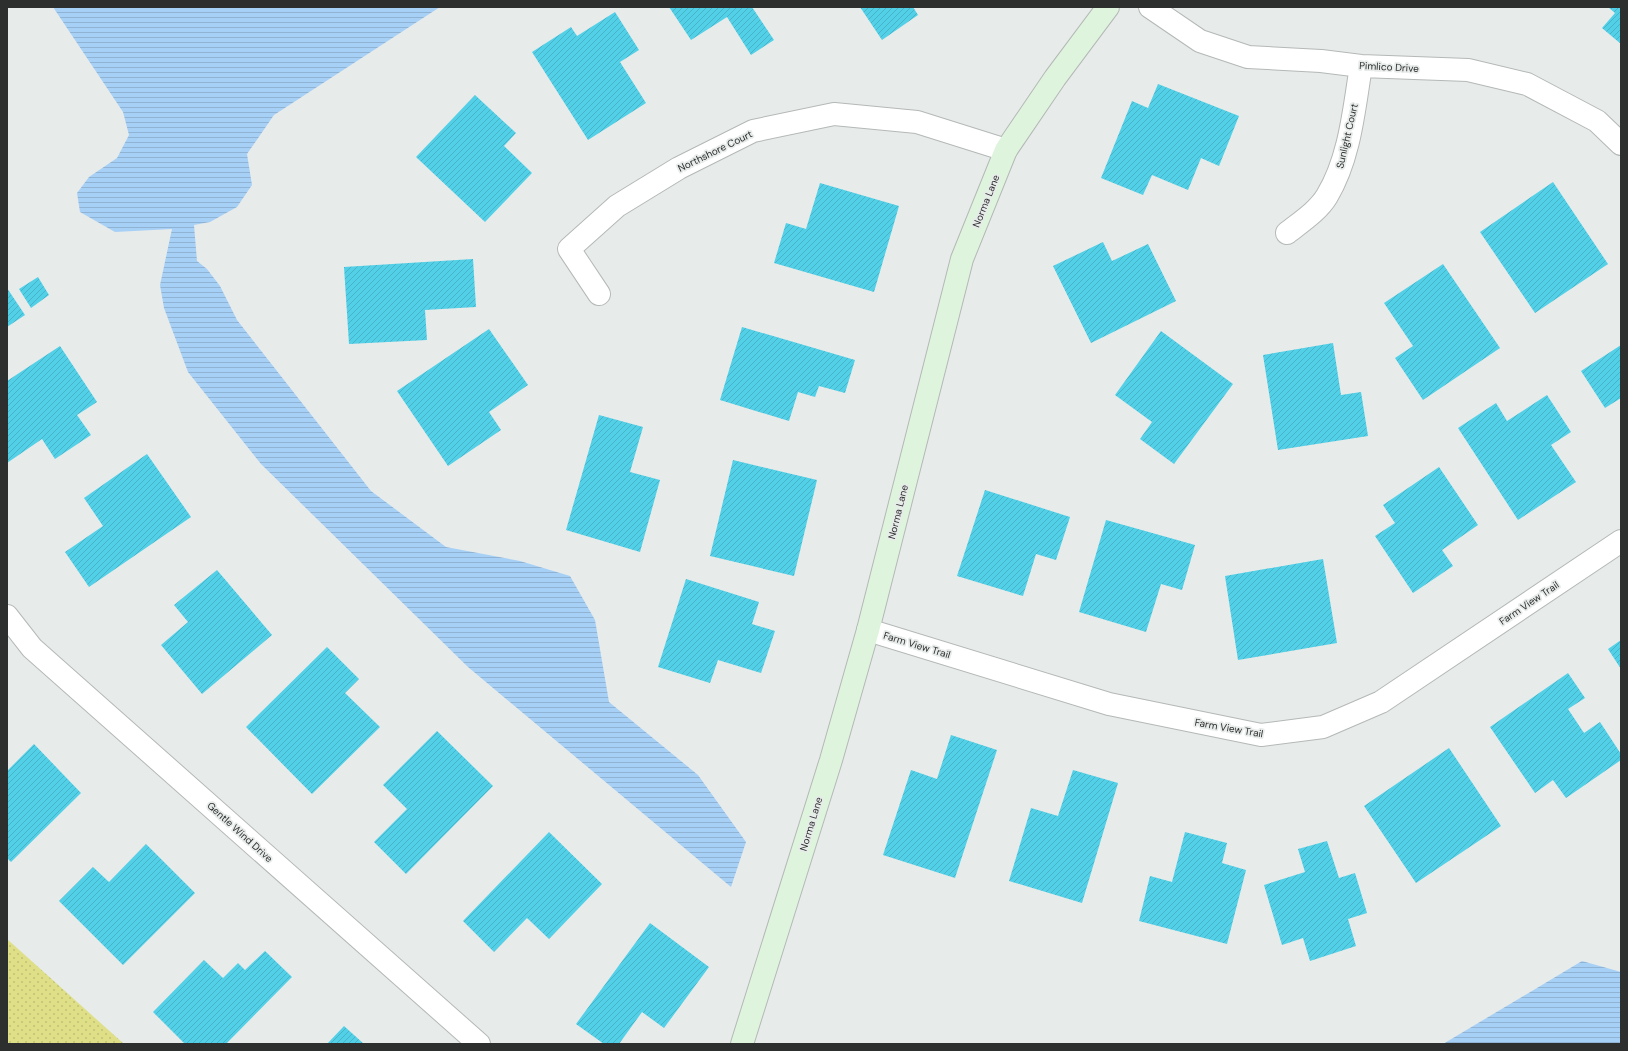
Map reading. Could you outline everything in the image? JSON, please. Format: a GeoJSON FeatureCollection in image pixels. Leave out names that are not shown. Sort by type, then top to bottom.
{"type":"FeatureCollection","features":[{"type":"Feature","properties":{"kind":"street","name":"Norma Lane"},"geometry":{"type":"LineString","coordinates":[[742,1044],[831,760],[868,630],[962,259],[1006,150],[1055,78],[1108,7]]}},
{"type":"Feature","properties":{"kind":"street","name":"Pimlico Drive"},"geometry":{"type":"LineString","coordinates":[[1150,7],[1200,40],[1248,56],[1321,61],[1361,66],[1468,70],[1527,84],[1597,121],[1621,144]]}},
{"type":"Feature","properties":{"kind":"street","name":"Sunlight Court"},"geometry":{"type":"LineString","coordinates":[[1287,233],[1312,214],[1327,197],[1340,170],[1350,133],[1361,66]]}},
{"type":"Feature","properties":{"kind":"street","name":"Northshore Court"},"geometry":{"type":"LineString","coordinates":[[599,294],[569,249],[618,206],[679,168],[752,131],[834,114],[917,122],[1006,150]]}},
{"type":"Feature","properties":{"kind":"street","name":"Farm View Trail"},"geometry":{"type":"LineString","coordinates":[[868,630],[1109,704],[1261,735],[1323,727],[1381,702],[1621,541]]}},
{"type":"Feature","properties":{"kind":"street","name":"Gentle Wind Drive"},"geometry":{"type":"LineString","coordinates":[[7,616],[32,648],[479,1044]]}},
{"type":"Feature","properties":{"kind":"shaded area"},"geometry":{"type":"Polygon","coordinates":[[[7,939],[124,1044],[7,1044],[7,939]]]}},
{"type":"Feature","properties":{"kind":"water"},"geometry":{"type":"Polygon","coordinates":[[[53,7],[440,7],[274,115],[247,154],[252,185],[237,207],[210,222],[194,225],[197,261],[207,269],[220,286],[237,320],[371,491],[446,547],[520,561],[570,576],[595,620],[609,702],[698,775],[746,842],[731,887],[468,667],[261,464],[188,372],[164,308],[160,285],[172,229],[115,232],[80,212],[77,193],[89,177],[117,158],[129,135],[123,112],[53,7]]]}},
{"type":"Feature","properties":{"kind":"water"},"geometry":{"type":"Polygon","coordinates":[[[1582,961],[1621,972],[1621,1044],[1443,1044],[1582,961]]]}},
{"type":"Feature","properties":{"kind":"building"},"geometry":{"type":"Polygon","coordinates":[[[669,7],[752,7],[774,40],[751,55],[727,17],[691,40],[669,7]]]}},
{"type":"Feature","properties":{"kind":"building"},"geometry":{"type":"Polygon","coordinates":[[[860,7],[913,7],[918,15],[882,40],[860,7]]]}},
{"type":"Feature","properties":{"kind":"building"},"geometry":{"type":"Polygon","coordinates":[[[1608,7],[1621,7],[1621,44],[1602,28],[1615,13],[1608,7]]]}},
{"type":"Feature","properties":{"kind":"building"},"geometry":{"type":"Polygon","coordinates":[[[615,12],[639,50],[620,62],[646,103],[588,140],[532,52],[571,27],[577,36],[615,12]]]}},
{"type":"Feature","properties":{"kind":"building"},"geometry":{"type":"Polygon","coordinates":[[[1158,84],[1239,116],[1219,166],[1201,158],[1188,190],[1152,175],[1143,195],[1101,178],[1132,101],[1148,108],[1158,84]]]}},
{"type":"Feature","properties":{"kind":"building"},"geometry":{"type":"Polygon","coordinates":[[[475,95],[516,133],[504,146],[532,173],[485,222],[416,157],[475,95]]]}},
{"type":"Feature","properties":{"kind":"building"},"geometry":{"type":"Polygon","coordinates":[[[1553,182],[1608,264],[1535,313],[1480,232],[1553,182]]]}},
{"type":"Feature","properties":{"kind":"building"},"geometry":{"type":"Polygon","coordinates":[[[820,183],[899,206],[874,292],[774,263],[786,223],[806,229],[820,183]]]}},
{"type":"Feature","properties":{"kind":"building"},"geometry":{"type":"Polygon","coordinates":[[[1103,242],[1112,261],[1148,244],[1176,301],[1091,343],[1053,266],[1103,242]]]}},
{"type":"Feature","properties":{"kind":"building"},"geometry":{"type":"Polygon","coordinates":[[[473,259],[476,307],[425,310],[427,340],[349,344],[344,267],[473,259]]]}},
{"type":"Feature","properties":{"kind":"building"},"geometry":{"type":"Polygon","coordinates":[[[1443,264],[1500,348],[1423,400],[1395,358],[1413,346],[1384,303],[1443,264]]]}},
{"type":"Feature","properties":{"kind":"building"},"geometry":{"type":"Polygon","coordinates":[[[38,277],[49,295],[31,308],[19,289],[38,277]]]}},
{"type":"Feature","properties":{"kind":"building"},"geometry":{"type":"Polygon","coordinates":[[[7,288],[25,315],[7,327],[7,288]]]}},
{"type":"Feature","properties":{"kind":"building"},"geometry":{"type":"Polygon","coordinates":[[[742,327],[855,360],[845,393],[819,386],[815,397],[798,392],[789,421],[720,400],[742,327]]]}},
{"type":"Feature","properties":{"kind":"building"},"geometry":{"type":"Polygon","coordinates":[[[489,329],[528,385],[489,412],[501,430],[448,466],[397,391],[489,329]]]}},
{"type":"Feature","properties":{"kind":"building"},"geometry":{"type":"Polygon","coordinates":[[[1161,331],[1233,384],[1174,464],[1140,439],[1152,422],[1115,395],[1161,331]]]}},
{"type":"Feature","properties":{"kind":"building"},"geometry":{"type":"Polygon","coordinates":[[[1333,343],[1341,395],[1361,392],[1368,436],[1278,450],[1263,355],[1333,343]]]}},
{"type":"Feature","properties":{"kind":"building"},"geometry":{"type":"Polygon","coordinates":[[[1621,345],[1621,398],[1605,408],[1581,371],[1621,345]]]}},
{"type":"Feature","properties":{"kind":"building"},"geometry":{"type":"Polygon","coordinates":[[[60,346],[97,402],[77,415],[91,435],[55,459],[42,439],[7,463],[7,381],[60,346]]]}},
{"type":"Feature","properties":{"kind":"building"},"geometry":{"type":"Polygon","coordinates":[[[1547,395],[1571,432],[1551,445],[1576,482],[1518,520],[1458,428],[1496,403],[1507,421],[1547,395]]]}},
{"type":"Feature","properties":{"kind":"building"},"geometry":{"type":"Polygon","coordinates":[[[599,415],[643,427],[630,472],[660,480],[640,552],[566,530],[599,415]]]}},
{"type":"Feature","properties":{"kind":"building"},"geometry":{"type":"Polygon","coordinates":[[[147,454],[191,517],[89,587],[65,552],[103,526],[84,498],[147,454]]]}},
{"type":"Feature","properties":{"kind":"building"},"geometry":{"type":"Polygon","coordinates":[[[733,460],[817,480],[794,576],[710,556],[733,460]]]}},
{"type":"Feature","properties":{"kind":"building"},"geometry":{"type":"Polygon","coordinates":[[[1439,467],[1478,525],[1442,550],[1453,566],[1413,593],[1375,536],[1395,523],[1383,505],[1439,467]]]}},
{"type":"Feature","properties":{"kind":"building"},"geometry":{"type":"Polygon","coordinates":[[[985,490],[1070,517],[1056,560],[1036,554],[1023,596],[957,576],[985,490]]]}},
{"type":"Feature","properties":{"kind":"building"},"geometry":{"type":"Polygon","coordinates":[[[1106,520],[1195,545],[1182,590],[1161,584],[1146,632],[1079,612],[1106,520]]]}},
{"type":"Feature","properties":{"kind":"building"},"geometry":{"type":"Polygon","coordinates":[[[1323,559],[1337,643],[1238,660],[1225,576],[1323,559]]]}},
{"type":"Feature","properties":{"kind":"building"},"geometry":{"type":"Polygon","coordinates":[[[217,570],[272,635],[202,694],[161,645],[188,622],[174,605],[217,570]]]}},
{"type":"Feature","properties":{"kind":"building"},"geometry":{"type":"Polygon","coordinates":[[[686,579],[759,602],[752,624],[775,631],[761,673],[718,660],[710,683],[658,667],[686,579]]]}},
{"type":"Feature","properties":{"kind":"building"},"geometry":{"type":"Polygon","coordinates":[[[1621,640],[1621,669],[1608,649],[1621,640]]]}},
{"type":"Feature","properties":{"kind":"building"},"geometry":{"type":"Polygon","coordinates":[[[327,647],[359,679],[345,693],[380,727],[312,794],[246,727],[327,647]]]}},
{"type":"Feature","properties":{"kind":"building"},"geometry":{"type":"Polygon","coordinates":[[[1568,673],[1585,698],[1568,709],[1584,733],[1600,722],[1621,754],[1621,760],[1566,798],[1553,780],[1535,793],[1490,727],[1568,673]]]}},
{"type":"Feature","properties":{"kind":"building"},"geometry":{"type":"Polygon","coordinates":[[[437,731],[493,786],[406,874],[374,842],[407,809],[383,785],[437,731]]]}},
{"type":"Feature","properties":{"kind":"building"},"geometry":{"type":"Polygon","coordinates":[[[951,735],[997,750],[955,878],[883,855],[911,770],[937,779],[951,735]]]}},
{"type":"Feature","properties":{"kind":"building"},"geometry":{"type":"Polygon","coordinates":[[[34,744],[81,793],[11,862],[7,858],[7,771],[34,744]]]}},
{"type":"Feature","properties":{"kind":"building"},"geometry":{"type":"Polygon","coordinates":[[[1449,748],[1501,826],[1416,883],[1364,806],[1449,748]]]}},
{"type":"Feature","properties":{"kind":"building"},"geometry":{"type":"Polygon","coordinates":[[[1073,770],[1118,783],[1082,903],[1009,881],[1031,808],[1058,816],[1073,770]]]}},
{"type":"Feature","properties":{"kind":"building"},"geometry":{"type":"Polygon","coordinates":[[[549,832],[602,884],[549,939],[527,918],[494,952],[463,921],[549,832]]]}},
{"type":"Feature","properties":{"kind":"building"},"geometry":{"type":"Polygon","coordinates":[[[1185,832],[1227,843],[1222,863],[1246,870],[1227,944],[1139,921],[1150,876],[1172,882],[1185,832]]]}},
{"type":"Feature","properties":{"kind":"building"},"geometry":{"type":"Polygon","coordinates":[[[1327,841],[1339,878],[1355,873],[1367,913],[1348,919],[1356,946],[1310,961],[1303,938],[1282,945],[1264,885],[1305,872],[1298,849],[1327,841]]]}},
{"type":"Feature","properties":{"kind":"building"},"geometry":{"type":"Polygon","coordinates":[[[146,844],[195,893],[123,965],[59,901],[93,867],[109,882],[146,844]]]}},
{"type":"Feature","properties":{"kind":"building"},"geometry":{"type":"Polygon","coordinates":[[[650,923],[709,967],[664,1028],[642,1012],[619,1044],[604,1044],[576,1024],[650,923]]]}},
{"type":"Feature","properties":{"kind":"building"},"geometry":{"type":"Polygon","coordinates":[[[265,951],[292,977],[226,1044],[185,1044],[153,1012],[204,960],[223,978],[238,963],[245,970],[265,951]]]}},
{"type":"Feature","properties":{"kind":"building"},"geometry":{"type":"Polygon","coordinates":[[[344,1026],[364,1044],[327,1044],[344,1026]]]}}]}
